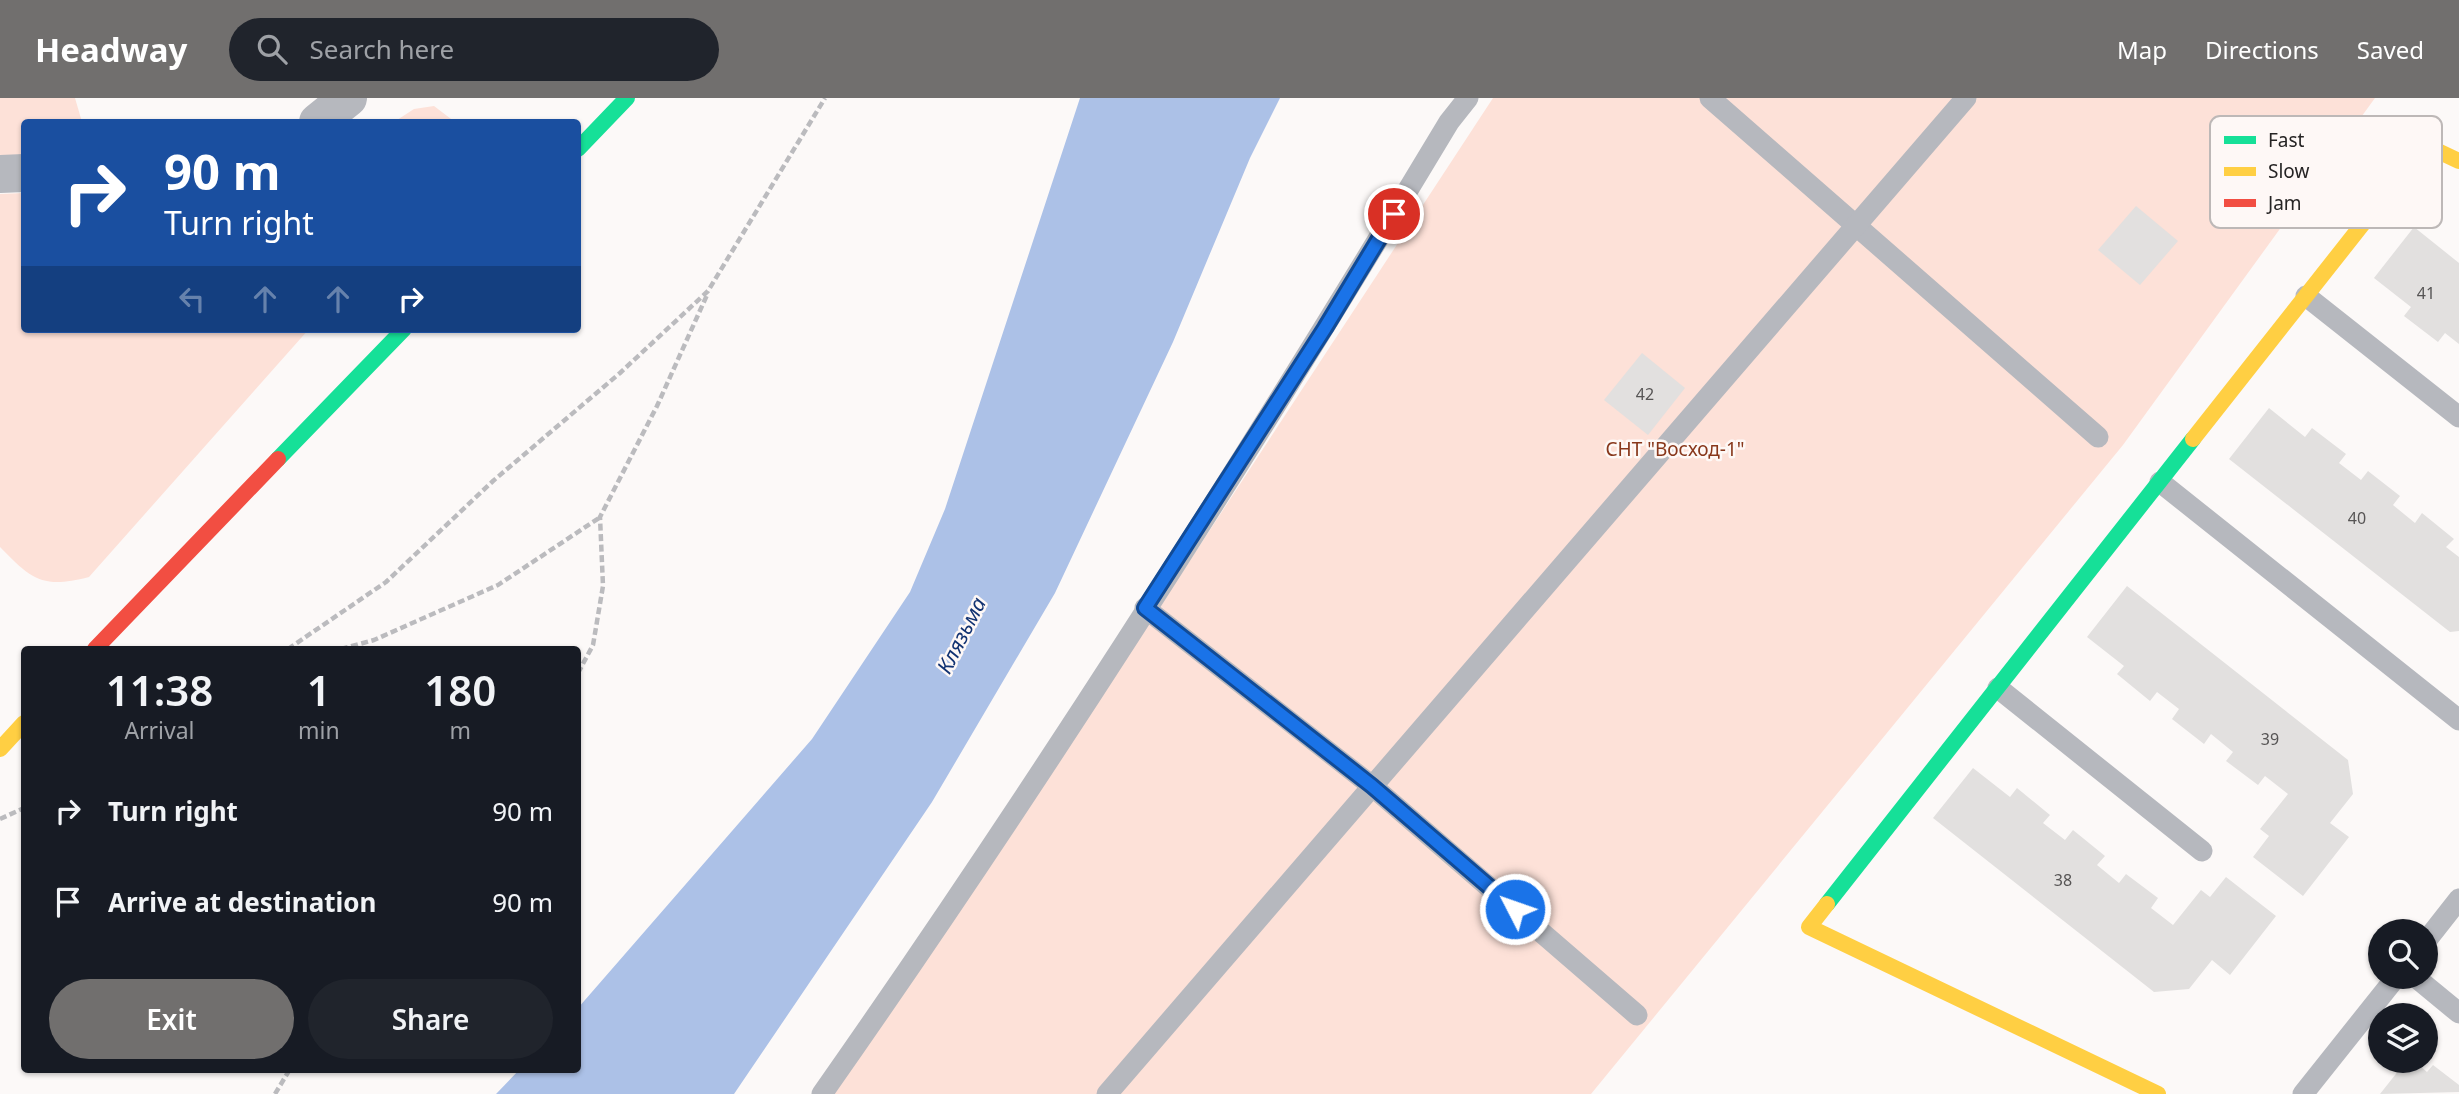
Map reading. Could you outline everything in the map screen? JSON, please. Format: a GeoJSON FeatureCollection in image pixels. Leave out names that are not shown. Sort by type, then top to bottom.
{"type":"FeatureCollection","features":[{"type":"Feature","properties":{"kind":"street"},"geometry":{"type":"LineString","coordinates":[[322,119],[348,98]]}},
{"type":"Feature","properties":{"kind":"street"},"geometry":{"type":"LineString","coordinates":[[581,146],[627,98]]}},
{"type":"Feature","properties":{"kind":"street"},"geometry":{"type":"LineString","coordinates":[[2442,153],[2459,161]]}},
{"type":"Feature","properties":{"kind":"street"},"geometry":{"type":"LineString","coordinates":[[0,174],[21,173]]}},
{"type":"Feature","properties":{"kind":"street"},"geometry":{"type":"LineString","coordinates":[[2158,1094],[1809,927],[2360,228]]}},
{"type":"Feature","properties":{"kind":"street"},"geometry":{"type":"LineString","coordinates":[[98,646],[400,333]]}},
{"type":"Feature","properties":{"kind":"street"},"geometry":{"type":"LineString","coordinates":[[0,748],[21,726]]}},
{"type":"Feature","properties":{"kind":"lane"},"geometry":{"type":"LineString","coordinates":[[822,1094],[959,898],[1325,328],[1449,122],[1468,98]]}},
{"type":"Feature","properties":{"kind":"lane"},"geometry":{"type":"LineString","coordinates":[[1710,98],[1854,227],[2098,438]]}},
{"type":"Feature","properties":{"kind":"lane"},"geometry":{"type":"LineString","coordinates":[[1107,1094],[1966,98]]}},
{"type":"Feature","properties":{"kind":"lane"},"geometry":{"type":"LineString","coordinates":[[2306,296],[2459,417]]}},
{"type":"Feature","properties":{"kind":"lane"},"geometry":{"type":"LineString","coordinates":[[2160,482],[2459,720]]}},
{"type":"Feature","properties":{"kind":"lane"},"geometry":{"type":"LineString","coordinates":[[1145,608],[1372,786],[1637,1015]]}},
{"type":"Feature","properties":{"kind":"lane"},"geometry":{"type":"LineString","coordinates":[[1998,688],[2202,851]]}},
{"type":"Feature","properties":{"kind":"lane"},"geometry":{"type":"LineString","coordinates":[[2438,925],[2459,898]]}},
{"type":"Feature","properties":{"kind":"lane"},"geometry":{"type":"LineString","coordinates":[[2303,1094],[2387,989]]}},
{"type":"Feature","properties":{"kind":"lane"},"geometry":{"type":"LineString","coordinates":[[2429,989],[2459,1013]]}},
{"type":"Feature","properties":{"kind":"path"},"geometry":{"type":"LineString","coordinates":[[352,646],[374,640],[498,585],[600,517],[657,406],[709,291],[825,98]]}},
{"type":"Feature","properties":{"kind":"path"},"geometry":{"type":"LineString","coordinates":[[292,646],[386,582],[493,481],[621,373],[709,291]]}},
{"type":"Feature","properties":{"kind":"path"},"geometry":{"type":"LineString","coordinates":[[581,667],[593,645],[603,586],[600,517]]}},
{"type":"Feature","properties":{"kind":"path"},"geometry":{"type":"LineString","coordinates":[[0,819],[21,809]]}},
{"type":"Feature","properties":{"kind":"path"},"geometry":{"type":"LineString","coordinates":[[275,1094],[288,1073]]}},
{"type":"Feature","properties":{"kind":"green space"},"geometry":{"type":"Polygon","coordinates":[[[0,98],[75,98],[81,119],[21,119],[21,161],[0,162],[0,98]]]}},
{"type":"Feature","properties":{"kind":"green space","name":"СНТ \"Восход-1\""},"geometry":{"type":"Polygon","coordinates":[[[1493,98],[2375,98],[2362,116],[2210,116],[2210,228],[2281,228],[2123,445],[1591,1094],[832,1094],[1147,626],[1493,98]]]}},
{"type":"Feature","properties":{"kind":"green space"},"geometry":{"type":"Polygon","coordinates":[[[434,106],[451,119],[399,119],[414,109],[434,106]]]}},
{"type":"Feature","properties":{"kind":"green space"},"geometry":{"type":"Polygon","coordinates":[[[21,193],[21,333],[305,333],[89,577],[73,581],[39,579],[21,567],[0,547],[0,194],[21,193]]]}},
{"type":"Feature","properties":{"kind":"water","name":"Клязьма"},"geometry":{"type":"Polygon","coordinates":[[[1080,98],[1280,98],[1250,158],[1173,342],[1055,593],[932,802],[734,1094],[496,1094],[516,1073],[581,1073],[581,1005],[812,739],[910,592],[945,509],[1080,98]]]}},
{"type":"Feature","properties":{"kind":"building"},"geometry":{"type":"Polygon","coordinates":[[[2136,206],[2178,241],[2140,285],[2098,250],[2136,206]]]}},
{"type":"Feature","properties":{"kind":"building"},"geometry":{"type":"Polygon","coordinates":[[[2415,228],[2459,263],[2459,344],[2445,333],[2438,342],[2404,316],[2411,307],[2374,278],[2415,228]]]}},
{"type":"Feature","properties":{"kind":"building"},"geometry":{"type":"Polygon","coordinates":[[[1642,353],[1685,388],[1648,435],[1604,400],[1642,353]]]}},
{"type":"Feature","properties":{"kind":"building"},"geometry":{"type":"Polygon","coordinates":[[[2269,408],[2305,437],[2312,428],[2346,454],[2339,463],[2361,480],[2368,471],[2400,496],[2393,505],[2415,523],[2422,513],[2454,539],[2446,547],[2459,557],[2459,631],[2450,632],[2229,459],[2269,408]]]}},
{"type":"Feature","properties":{"kind":"building"},"geometry":{"type":"Polygon","coordinates":[[[2127,586],[2348,760],[2353,794],[2330,823],[2349,837],[2303,896],[2253,857],[2269,836],[2260,829],[2288,794],[2265,776],[2258,785],[2226,761],[2233,752],[2211,734],[2204,744],[2172,719],[2179,709],[2157,692],[2150,701],[2117,674],[2124,666],[2087,637],[2127,586]]]}},
{"type":"Feature","properties":{"kind":"building"},"geometry":{"type":"Polygon","coordinates":[[[1973,768],[2010,797],[2017,788],[2050,815],[2043,823],[2065,840],[2073,830],[2105,856],[2097,865],[2119,883],[2126,874],[2158,898],[2151,908],[2173,925],[2201,890],[2210,897],[2226,877],[2276,916],[2230,975],[2212,960],[2189,989],[2154,992],[1933,818],[1973,768]]]}},
{"type":"Feature","properties":{"kind":"building"},"geometry":{"type":"Polygon","coordinates":[[[2438,1069],[2459,1085],[2459,1092],[2380,1094],[2397,1073],[2438,1073],[2438,1069]]]}},
{"type":"Feature","properties":{"kind":"traffic: fast"},"geometry":{"type":"LineString","coordinates":[[581,146],[627,98]]}},
{"type":"Feature","properties":{"kind":"traffic: fast"},"geometry":{"type":"LineString","coordinates":[[278,459],[400,333]]}},
{"type":"Feature","properties":{"kind":"traffic: fast"},"geometry":{"type":"LineString","coordinates":[[1827,904],[2193,439]]}},
{"type":"Feature","properties":{"kind":"traffic: slow"},"geometry":{"type":"LineString","coordinates":[[2442,153],[2459,161]]}},
{"type":"Feature","properties":{"kind":"traffic: slow"},"geometry":{"type":"LineString","coordinates":[[2193,439],[2360,228]]}},
{"type":"Feature","properties":{"kind":"traffic: slow"},"geometry":{"type":"LineString","coordinates":[[0,749],[21,726]]}},
{"type":"Feature","properties":{"kind":"traffic: slow"},"geometry":{"type":"LineString","coordinates":[[1827,904],[1809,927],[2158,1094]]}},
{"type":"Feature","properties":{"kind":"traffic: jam"},"geometry":{"type":"LineString","coordinates":[[98,646],[278,459]]}},
{"type":"Feature","properties":{"kind":"route"},"geometry":{"type":"LineString","coordinates":[[1394,214],[1325,328],[1145,608],[1372,786],[1515,909]]}}]}
